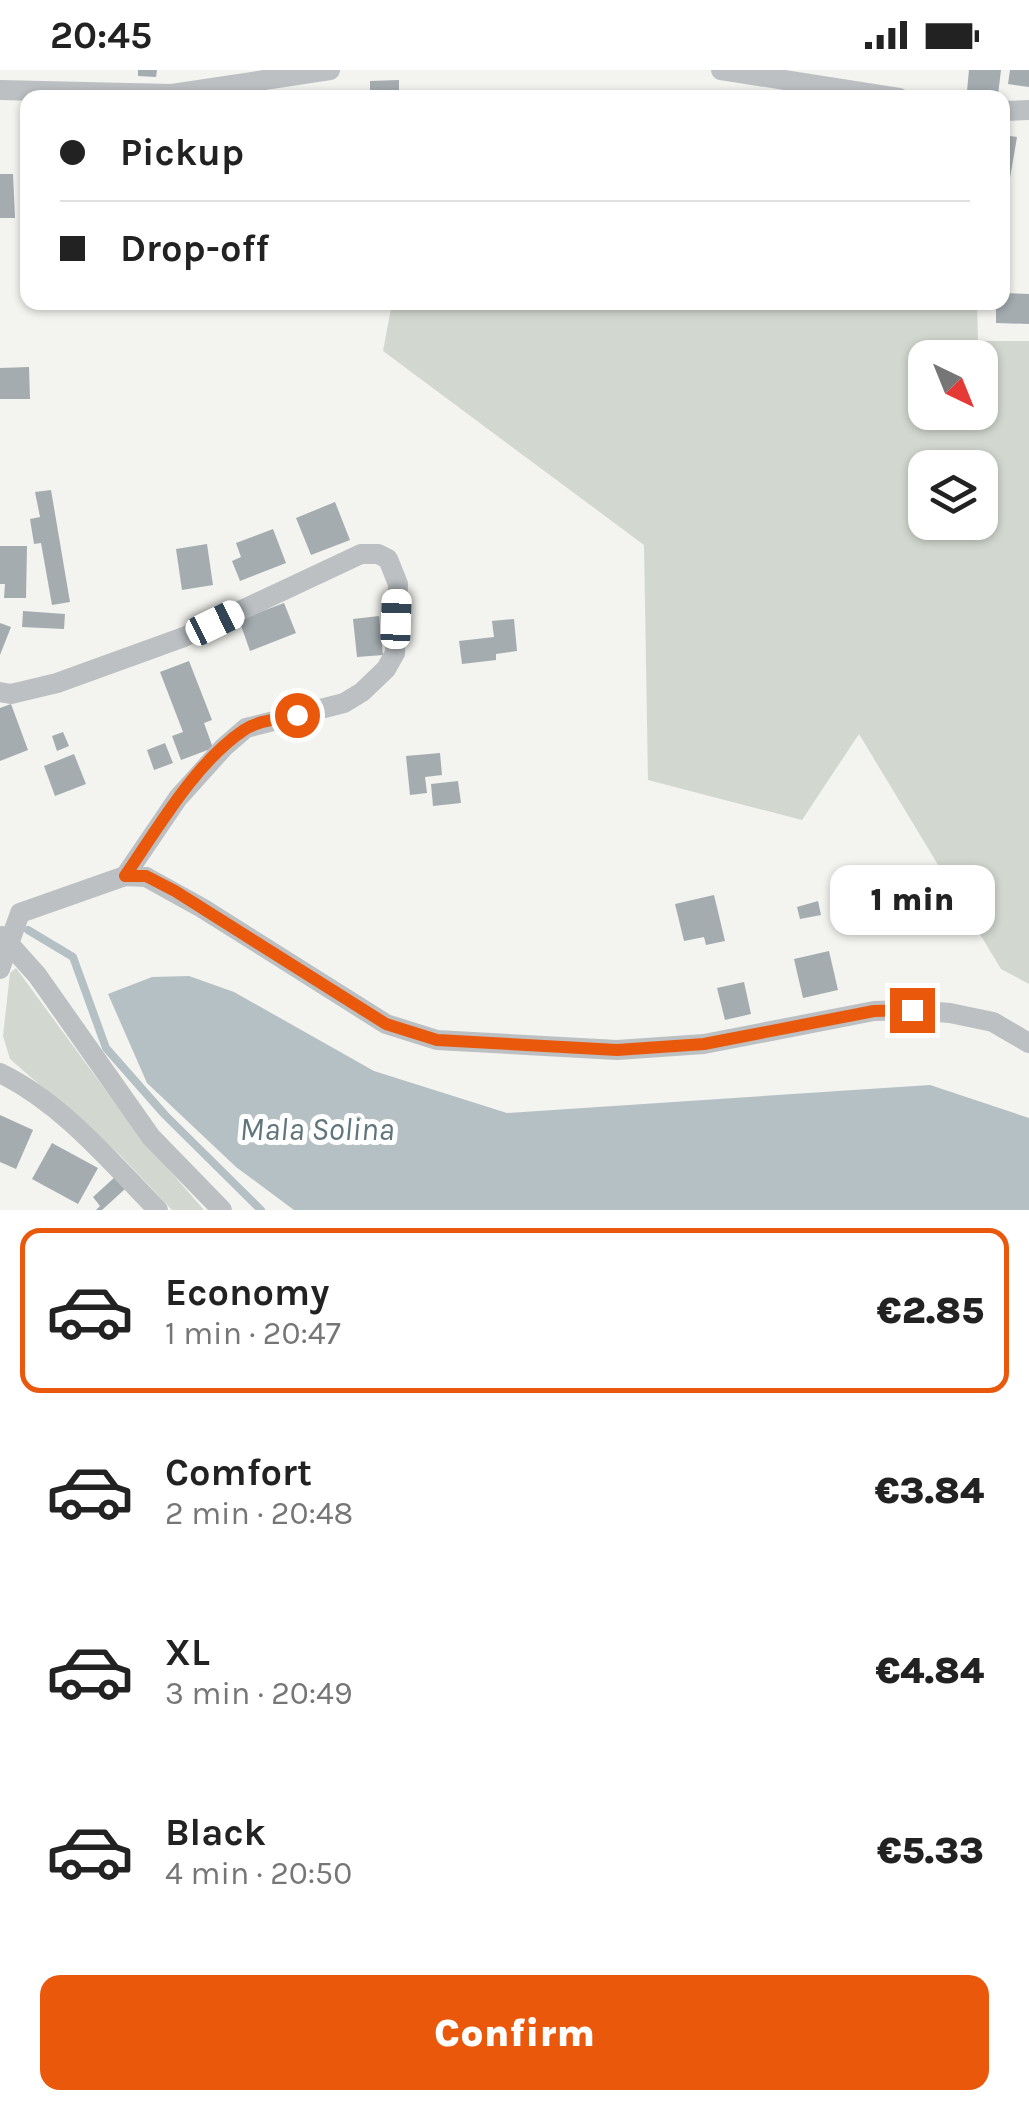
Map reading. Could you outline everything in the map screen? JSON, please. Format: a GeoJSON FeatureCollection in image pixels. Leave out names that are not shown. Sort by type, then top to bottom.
{"type":"FeatureCollection","features":[{"type":"Feature","properties":{"kind":"street"},"geometry":{"type":"LineString","coordinates":[[198,90],[330,70]]}},
{"type":"Feature","properties":{"kind":"street"},"geometry":{"type":"LineString","coordinates":[[721,70],[848,90]]}},
{"type":"Feature","properties":{"kind":"street"},"geometry":{"type":"LineString","coordinates":[[0,692],[11,694],[56,684],[184,638],[361,554],[378,554],[388,560],[398,584],[395,653],[386,669],[344,703],[246,728],[178,798],[125,876]]}},
{"type":"Feature","properties":{"kind":"street"},"geometry":{"type":"LineString","coordinates":[[0,969],[4,938],[20,913],[125,876],[146,876],[386,1024],[437,1040],[617,1050],[704,1044],[874,1011],[912,1010],[950,1012],[994,1022],[1029,1043]]}},
{"type":"Feature","properties":{"kind":"street"},"geometry":{"type":"LineString","coordinates":[[4,938],[37,975],[151,1138],[222,1210]]}},
{"type":"Feature","properties":{"kind":"street"},"geometry":{"type":"LineString","coordinates":[[0,1073],[32,1088],[158,1210]]}},
{"type":"Feature","properties":{"kind":"shaded area"},"geometry":{"type":"Polygon","coordinates":[[[391,310],[977,310],[978,340],[908,340],[908,430],[998,430],[998,341],[1029,341],[1029,984],[1001,969],[859,734],[802,820],[648,780],[644,545],[383,351],[391,310]]]}},
{"type":"Feature","properties":{"kind":"shaded area"},"geometry":{"type":"Polygon","coordinates":[[[16,968],[137,1133],[204,1210],[172,1210],[120,1155],[10,1059],[3,1036],[10,973],[16,968]]]}},
{"type":"Feature","properties":{"kind":"water","name":"Mala Solina"},"geometry":{"type":"Polygon","coordinates":[[[189,976],[234,992],[374,1071],[507,1113],[930,1085],[1029,1118],[1029,1210],[294,1210],[236,1167],[147,1083],[108,994],[152,977],[189,976]]]}},
{"type":"Feature","properties":{"kind":"building"},"geometry":{"type":"Polygon","coordinates":[[[138,70],[157,70],[156,77],[138,76],[138,70]]]}},
{"type":"Feature","properties":{"kind":"building"},"geometry":{"type":"Polygon","coordinates":[[[969,70],[1001,70],[999,90],[967,90],[969,70]]]}},
{"type":"Feature","properties":{"kind":"building"},"geometry":{"type":"Polygon","coordinates":[[[1010,70],[1029,70],[1029,87],[1008,84],[1010,70]]]}},
{"type":"Feature","properties":{"kind":"building"},"geometry":{"type":"Polygon","coordinates":[[[399,80],[399,90],[370,90],[370,81],[399,80]]]}},
{"type":"Feature","properties":{"kind":"building"},"geometry":{"type":"Polygon","coordinates":[[[1010,136],[1017,137],[1010,178],[1010,136]]]}},
{"type":"Feature","properties":{"kind":"building"},"geometry":{"type":"Polygon","coordinates":[[[0,174],[13,174],[15,218],[0,218],[0,174]]]}},
{"type":"Feature","properties":{"kind":"building"},"geometry":{"type":"Polygon","coordinates":[[[1010,293],[1029,294],[1029,324],[996,323],[996,310],[1010,310],[1010,293]]]}},
{"type":"Feature","properties":{"kind":"building"},"geometry":{"type":"Polygon","coordinates":[[[29,367],[30,399],[0,399],[0,368],[29,367]]]}},
{"type":"Feature","properties":{"kind":"building"},"geometry":{"type":"Polygon","coordinates":[[[51,490],[70,602],[52,605],[41,543],[34,544],[30,519],[40,517],[35,492],[51,490]]]}},
{"type":"Feature","properties":{"kind":"building"},"geometry":{"type":"Polygon","coordinates":[[[335,502],[350,540],[311,555],[296,518],[335,502]]]}},
{"type":"Feature","properties":{"kind":"building"},"geometry":{"type":"Polygon","coordinates":[[[273,529],[286,563],[240,581],[232,561],[241,557],[236,543],[273,529]]]}},
{"type":"Feature","properties":{"kind":"building"},"geometry":{"type":"Polygon","coordinates":[[[207,544],[213,585],[182,590],[176,549],[207,544]]]}},
{"type":"Feature","properties":{"kind":"building"},"geometry":{"type":"Polygon","coordinates":[[[0,546],[27,546],[26,598],[4,598],[0,546]]]}},
{"type":"Feature","properties":{"kind":"building"},"geometry":{"type":"Polygon","coordinates":[[[284,603],[296,633],[250,651],[239,620],[284,603]]]}},
{"type":"Feature","properties":{"kind":"building"},"geometry":{"type":"Polygon","coordinates":[[[23,611],[65,614],[64,629],[22,627],[23,611]]]}},
{"type":"Feature","properties":{"kind":"building"},"geometry":{"type":"Polygon","coordinates":[[[379,616],[383,655],[357,657],[353,619],[379,616]]]}},
{"type":"Feature","properties":{"kind":"building"},"geometry":{"type":"Polygon","coordinates":[[[514,619],[517,651],[496,654],[496,660],[462,664],[459,641],[494,637],[492,621],[514,619]]]}},
{"type":"Feature","properties":{"kind":"building"},"geometry":{"type":"Polygon","coordinates":[[[0,623],[11,627],[0,655],[0,623]]]}},
{"type":"Feature","properties":{"kind":"building"},"geometry":{"type":"Polygon","coordinates":[[[189,661],[212,720],[204,723],[213,748],[181,760],[172,736],[183,732],[160,672],[189,661]]]}},
{"type":"Feature","properties":{"kind":"building"},"geometry":{"type":"Polygon","coordinates":[[[11,704],[28,750],[0,761],[0,708],[11,704]]]}},
{"type":"Feature","properties":{"kind":"building"},"geometry":{"type":"Polygon","coordinates":[[[63,732],[69,746],[57,751],[52,736],[63,732]]]}},
{"type":"Feature","properties":{"kind":"building"},"geometry":{"type":"Polygon","coordinates":[[[165,743],[173,763],[154,770],[147,750],[165,743]]]}},
{"type":"Feature","properties":{"kind":"building"},"geometry":{"type":"Polygon","coordinates":[[[440,753],[442,775],[425,777],[427,793],[410,795],[406,756],[440,753]]]}},
{"type":"Feature","properties":{"kind":"building"},"geometry":{"type":"Polygon","coordinates":[[[74,754],[86,784],[55,796],[44,766],[74,754]]]}},
{"type":"Feature","properties":{"kind":"building"},"geometry":{"type":"Polygon","coordinates":[[[458,781],[461,803],[433,806],[431,784],[458,781]]]}},
{"type":"Feature","properties":{"kind":"building"},"geometry":{"type":"Polygon","coordinates":[[[714,895],[725,941],[706,945],[704,937],[684,941],[675,904],[714,895]]]}},
{"type":"Feature","properties":{"kind":"building"},"geometry":{"type":"Polygon","coordinates":[[[818,901],[821,915],[800,919],[797,907],[818,901]]]}},
{"type":"Feature","properties":{"kind":"building"},"geometry":{"type":"Polygon","coordinates":[[[829,951],[838,990],[803,998],[794,959],[829,951]]]}},
{"type":"Feature","properties":{"kind":"building"},"geometry":{"type":"Polygon","coordinates":[[[744,982],[751,1014],[725,1020],[717,988],[744,982]]]}},
{"type":"Feature","properties":{"kind":"building"},"geometry":{"type":"Polygon","coordinates":[[[0,1115],[33,1130],[16,1169],[0,1162],[0,1115]]]}},
{"type":"Feature","properties":{"kind":"building"},"geometry":{"type":"Polygon","coordinates":[[[52,1143],[98,1168],[78,1204],[32,1179],[52,1143]]]}},
{"type":"Feature","properties":{"kind":"building"},"geometry":{"type":"Polygon","coordinates":[[[115,1177],[125,1189],[102,1210],[96,1210],[100,1206],[93,1197],[115,1177]]]}},
{"type":"Feature","properties":{"kind":"waterway"},"geometry":{"type":"LineString","coordinates":[[28,930],[73,957],[106,1048],[165,1115],[261,1210]]}},
{"type":"Feature","properties":{"kind":"route"},"geometry":{"type":"LineString","coordinates":[[297,715],[246,728],[224,747],[178,798],[125,876],[146,876],[175,891],[386,1024],[437,1040],[617,1050],[704,1044],[874,1011],[912,1010]]}}]}
